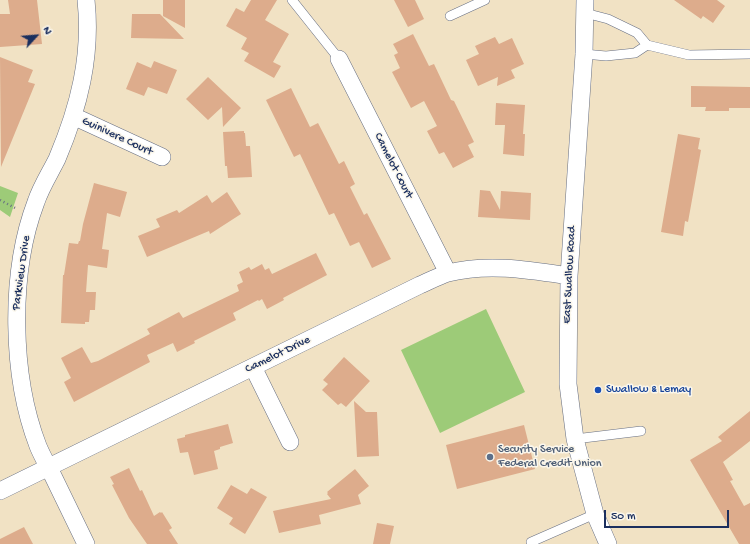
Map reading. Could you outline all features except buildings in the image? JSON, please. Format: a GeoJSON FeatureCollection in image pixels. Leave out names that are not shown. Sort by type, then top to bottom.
{"type":"FeatureCollection","features":[{"type":"Feature","properties":{"kind":"street","name":"Parkview Drive"},"geometry":{"type":"LineString","coordinates":[[86,0],[88,18],[88,49],[83,84],[57,158],[36,202],[25,240],[19,278],[17,336],[21,381],[38,446],[86,544]]}},
{"type":"Feature","properties":{"kind":"street","name":"East Swallow Road"},"geometry":{"type":"LineString","coordinates":[[585,6],[584,54],[568,276],[568,384],[574,439],[595,514],[608,544]]}},
{"type":"Feature","properties":{"kind":"street","name":"Camelot Court"},"geometry":{"type":"LineString","coordinates":[[339,59],[448,273]]}},
{"type":"Feature","properties":{"kind":"street","name":"Guinivere Court"},"geometry":{"type":"LineString","coordinates":[[73,116],[162,157]]}},
{"type":"Feature","properties":{"kind":"street","name":"Camelot Drive"},"geometry":{"type":"LineString","coordinates":[[0,491],[420,285],[448,273],[506,267],[568,276]]}},
{"type":"Feature","properties":{"kind":"street"},"geometry":{"type":"LineString","coordinates":[[253,367],[290,442]]}},
{"type":"Feature","properties":{"kind":"lane"},"geometry":{"type":"LineString","coordinates":[[292,0],[339,59]]}},
{"type":"Feature","properties":{"kind":"lane"},"geometry":{"type":"LineString","coordinates":[[450,16],[485,0]]}},
{"type":"Feature","properties":{"kind":"lane"},"geometry":{"type":"LineString","coordinates":[[585,6],[637,33],[647,45],[689,55],[750,54]]}},
{"type":"Feature","properties":{"kind":"lane"},"geometry":{"type":"LineString","coordinates":[[584,54],[606,56],[635,53],[647,45]]}},
{"type":"Feature","properties":{"kind":"lane"},"geometry":{"type":"LineString","coordinates":[[574,439],[641,431]]}},
{"type":"Feature","properties":{"kind":"lane"},"geometry":{"type":"LineString","coordinates":[[532,542],[595,514]]}},
{"type":"Feature","properties":{"kind":"green space"},"geometry":{"type":"Polygon","coordinates":[[[0,186],[18,193],[10,217],[0,210],[0,186]]]}},
{"type":"Feature","properties":{"kind":"green space"},"geometry":{"type":"Polygon","coordinates":[[[486,309],[525,392],[440,433],[401,350],[486,309]]]}},
{"type":"Feature","properties":{"kind":"place","name":"Swallow & Lemay"},"geometry":{"type":"Point","coordinates":[598,390]}},
{"type":"Feature","properties":{"kind":"place","name":"Security Service Federal Credit Union"},"geometry":{"type":"Point","coordinates":[490,457]}}]}
